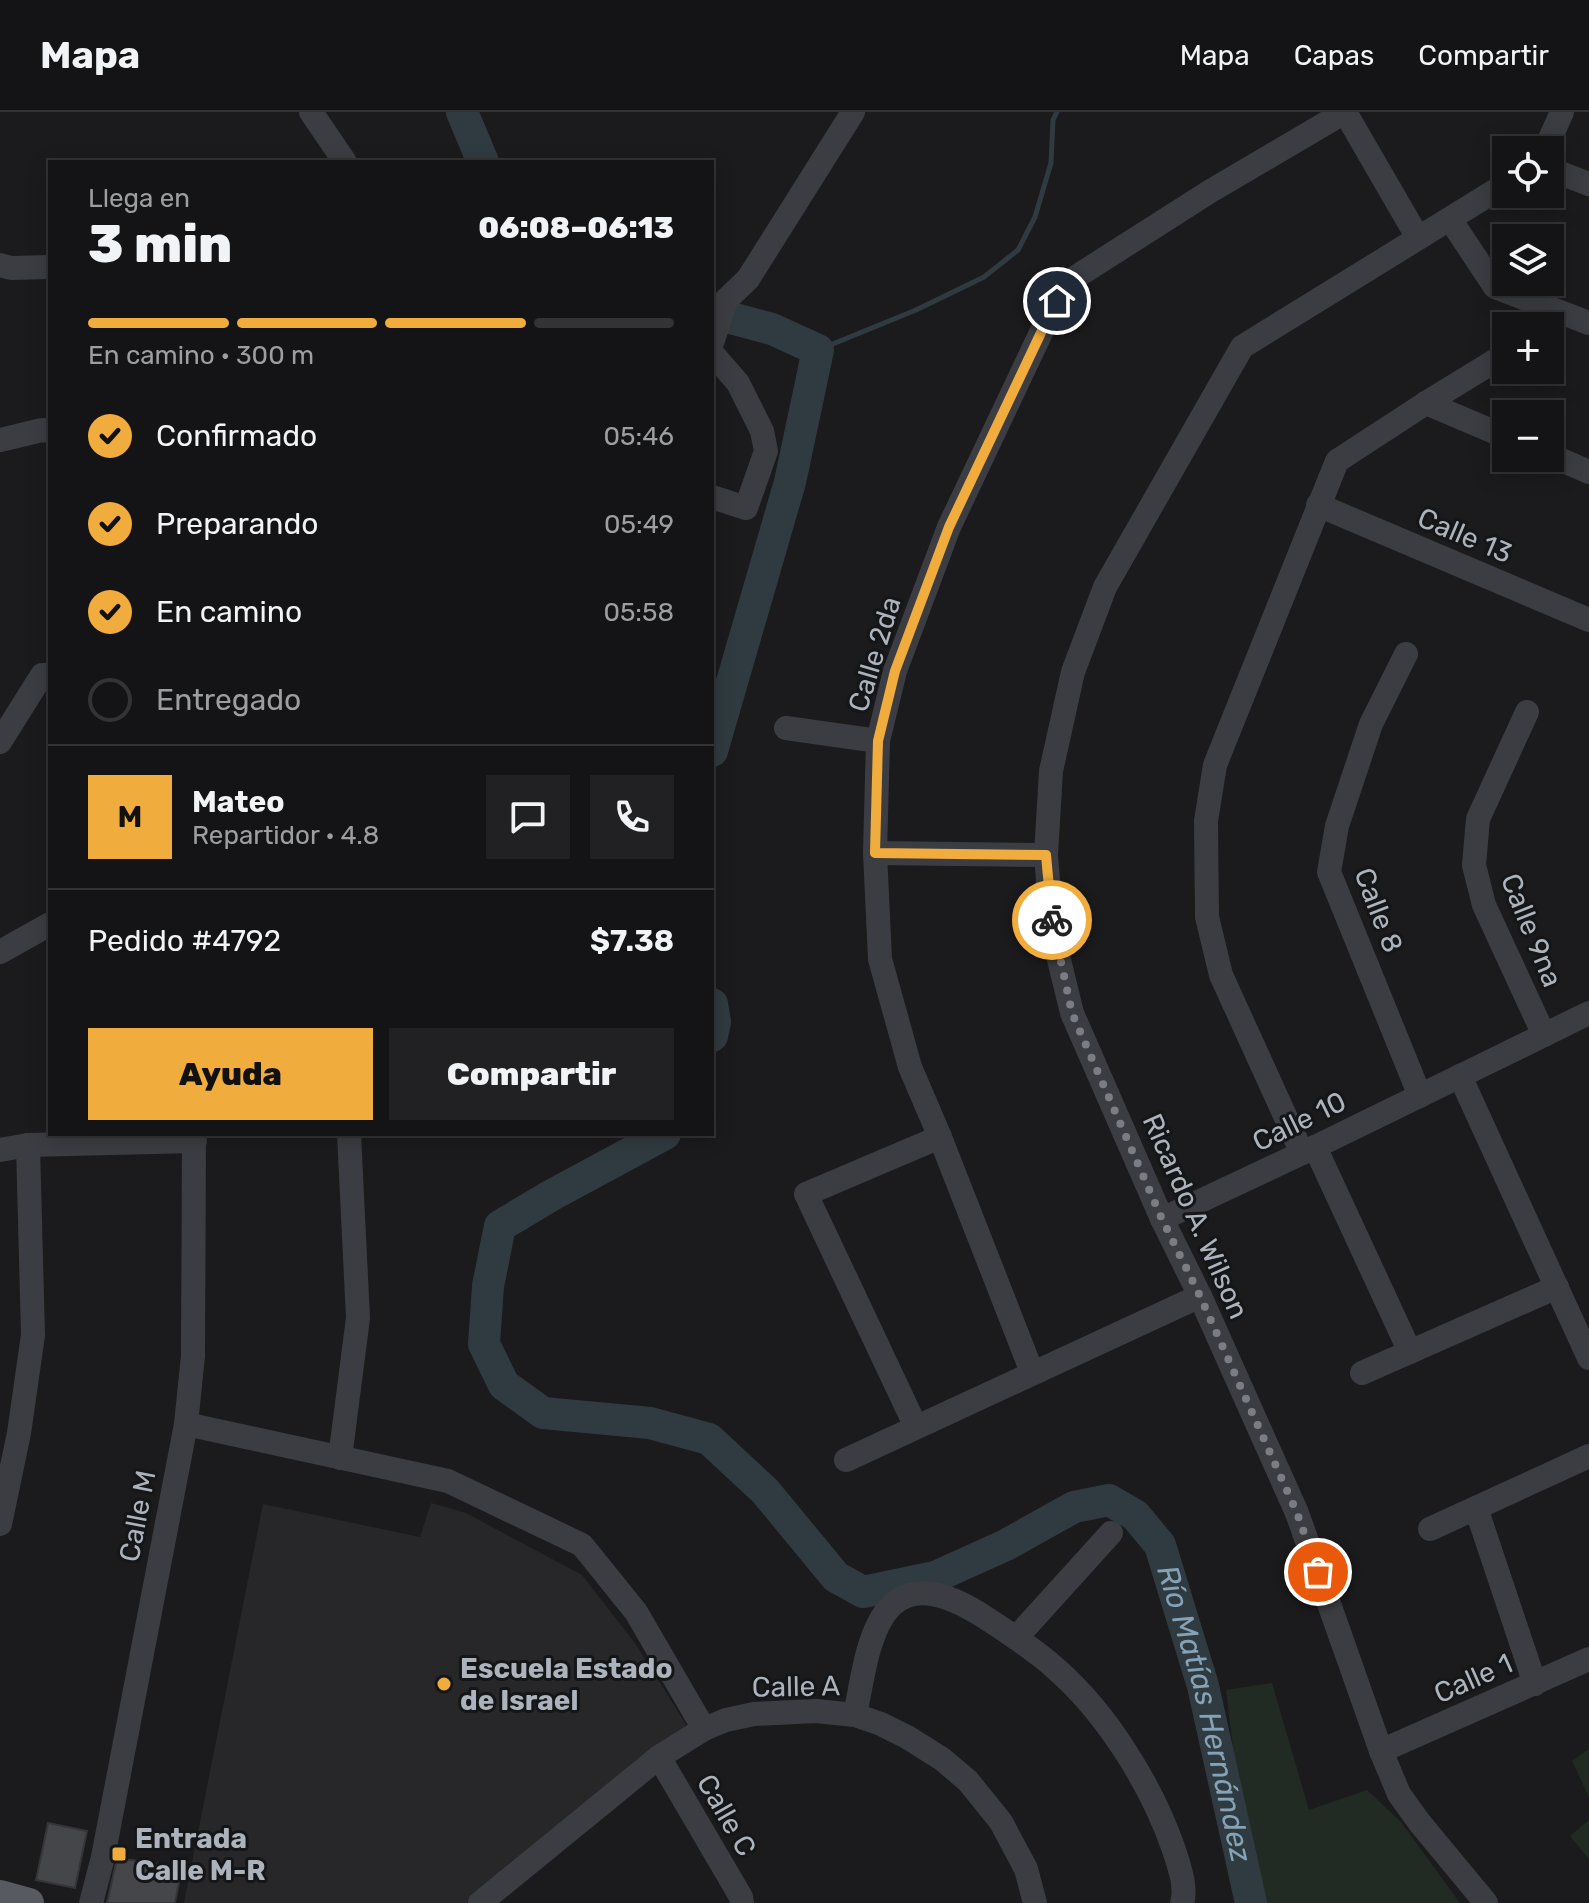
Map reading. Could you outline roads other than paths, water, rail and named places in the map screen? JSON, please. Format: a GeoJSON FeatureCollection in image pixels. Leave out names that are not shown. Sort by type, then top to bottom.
{"type":"FeatureCollection","features":[{"type":"Feature","properties":{"kind":"main road"},"geometry":{"type":"LineString","coordinates":[[0,1895],[29,1903]]}},
{"type":"Feature","properties":{"kind":"street"},"geometry":{"type":"LineString","coordinates":[[311,112],[344,160]]}},
{"type":"Feature","properties":{"kind":"street"},"geometry":{"type":"LineString","coordinates":[[714,340],[726,300],[748,279],[853,112]]}},
{"type":"Feature","properties":{"kind":"street"},"geometry":{"type":"LineString","coordinates":[[1345,112],[1418,238]]}},
{"type":"Feature","properties":{"kind":"street","name":"Calle 2da"},"geometry":{"type":"LineString","coordinates":[[1032,1372],[910,1067],[880,959],[875,853],[878,741],[895,671],[949,527],[1068,282],[1209,192],[1345,112]]}},
{"type":"Feature","properties":{"kind":"street"},"geometry":{"type":"LineString","coordinates":[[1551,136],[1562,112]]}},
{"type":"Feature","properties":{"kind":"street"},"geometry":{"type":"LineString","coordinates":[[1564,174],[1589,184]]}},
{"type":"Feature","properties":{"kind":"street","name":"Ricardo A. Wilson"},"geometry":{"type":"LineString","coordinates":[[1486,1903],[1399,1794],[1297,1513],[1200,1296],[1162,1219],[1072,1013],[1052,931],[1046,855],[1051,771],[1073,672],[1105,587],[1242,347],[1492,193]]}},
{"type":"Feature","properties":{"kind":"street"},"geometry":{"type":"LineString","coordinates":[[1450,219],[1495,287],[1570,322]]}},
{"type":"Feature","properties":{"kind":"street"},"geometry":{"type":"LineString","coordinates":[[0,265],[11,268],[48,267]]}},
{"type":"Feature","properties":{"kind":"street"},"geometry":{"type":"LineString","coordinates":[[714,345],[762,431],[766,451],[746,508],[714,498]]}},
{"type":"Feature","properties":{"kind":"street"},"geometry":{"type":"LineString","coordinates":[[1410,1352],[1221,975],[1207,917],[1206,821],[1215,765],[1337,461],[1492,363]]}},
{"type":"Feature","properties":{"kind":"street"},"geometry":{"type":"LineString","coordinates":[[1426,403],[1492,431]]}},
{"type":"Feature","properties":{"kind":"street"},"geometry":{"type":"LineString","coordinates":[[0,440],[48,431]]}},
{"type":"Feature","properties":{"kind":"street"},"geometry":{"type":"LineString","coordinates":[[1564,461],[1589,472]]}},
{"type":"Feature","properties":{"kind":"street","name":"Calle 13"},"geometry":{"type":"LineString","coordinates":[[1318,505],[1589,620]]}},
{"type":"Feature","properties":{"kind":"street","name":"Calle 8"},"geometry":{"type":"LineString","coordinates":[[1406,654],[1371,724],[1337,826],[1329,872],[1420,1096]]}},
{"type":"Feature","properties":{"kind":"street"},"geometry":{"type":"LineString","coordinates":[[0,742],[42,675],[48,675]]}},
{"type":"Feature","properties":{"kind":"street","name":"Calle 9na"},"geometry":{"type":"LineString","coordinates":[[1527,712],[1478,819],[1474,865],[1484,905],[1544,1035]]}},
{"type":"Feature","properties":{"kind":"street"},"geometry":{"type":"LineString","coordinates":[[786,728],[878,741]]}},
{"type":"Feature","properties":{"kind":"street"},"geometry":{"type":"LineString","coordinates":[[875,853],[1046,855]]}},
{"type":"Feature","properties":{"kind":"street"},"geometry":{"type":"LineString","coordinates":[[0,952],[48,925]]}},
{"type":"Feature","properties":{"kind":"street","name":"Calle 10"},"geometry":{"type":"LineString","coordinates":[[1162,1219],[1589,1013]]}},
{"type":"Feature","properties":{"kind":"street"},"geometry":{"type":"LineString","coordinates":[[1460,1076],[1589,1358]]}},
{"type":"Feature","properties":{"kind":"street"},"geometry":{"type":"LineString","coordinates":[[340,1458],[358,1318],[349,1136]]}},
{"type":"Feature","properties":{"kind":"street"},"geometry":{"type":"LineString","coordinates":[[916,1427],[806,1194],[940,1137]]}},
{"type":"Feature","properties":{"kind":"street"},"geometry":{"type":"LineString","coordinates":[[0,1150],[28,1145],[194,1138]]}},
{"type":"Feature","properties":{"kind":"street","name":"Calle M"},"geometry":{"type":"LineString","coordinates":[[91,1903],[103,1857],[186,1424],[193,1356],[194,1138]]}},
{"type":"Feature","properties":{"kind":"street"},"geometry":{"type":"LineString","coordinates":[[0,1524],[19,1433],[33,1335],[28,1145]]}},
{"type":"Feature","properties":{"kind":"street"},"geometry":{"type":"LineString","coordinates":[[1362,1373],[1557,1287]]}},
{"type":"Feature","properties":{"kind":"street"},"geometry":{"type":"LineString","coordinates":[[846,1460],[1200,1296]]}},
{"type":"Feature","properties":{"kind":"street"},"geometry":{"type":"LineString","coordinates":[[186,1424],[448,1481],[582,1545],[636,1612],[704,1729]]}},
{"type":"Feature","properties":{"kind":"street"},"geometry":{"type":"LineString","coordinates":[[1430,1529],[1589,1456]]}},
{"type":"Feature","properties":{"kind":"street"},"geometry":{"type":"LineString","coordinates":[[1476,1508],[1535,1684]]}},
{"type":"Feature","properties":{"kind":"street"},"geometry":{"type":"LineString","coordinates":[[1016,1638],[1111,1533]]}},
{"type":"Feature","properties":{"kind":"street"},"geometry":{"type":"LineString","coordinates":[[855,1715],[870,1646],[884,1616],[897,1602],[924,1593],[946,1597],[967,1606],[1057,1669],[1091,1705],[1146,1783],[1163,1819],[1183,1883],[1182,1903]]}},
{"type":"Feature","properties":{"kind":"street","name":"Calle 1"},"geometry":{"type":"LineString","coordinates":[[1381,1751],[1589,1659]]}},
{"type":"Feature","properties":{"kind":"street","name":"Calle A"},"geometry":{"type":"LineString","coordinates":[[480,1903],[505,1895],[659,1757],[704,1729],[754,1714],[816,1711],[855,1715],[881,1724],[942,1759],[968,1781],[1001,1822],[1026,1869],[1035,1903]]}},
{"type":"Feature","properties":{"kind":"street","name":"Calle C"},"geometry":{"type":"LineString","coordinates":[[659,1757],[742,1903]]}},
{"type":"Feature","properties":{"kind":"waterway","name":"Río Matías Hernández"},"geometry":{"type":"LineString","coordinates":[[462,112],[482,160]]}},
{"type":"Feature","properties":{"kind":"waterway"},"geometry":{"type":"LineString","coordinates":[[818,350],[916,310],[984,277],[1018,250],[1035,217],[1051,163],[1053,120],[1057,112]]}},
{"type":"Feature","properties":{"kind":"waterway","name":"Río Matías Hernández"},"geometry":{"type":"LineString","coordinates":[[714,314],[772,329],[818,350],[790,482],[714,744]]}},
{"type":"Feature","properties":{"kind":"waterway","name":"Río Matías Hernández"},"geometry":{"type":"LineString","coordinates":[[714,1016],[714,1027]]}},
{"type":"Feature","properties":{"kind":"waterway","name":"Río Matías Hernández"},"geometry":{"type":"LineString","coordinates":[[661,1136],[500,1226],[488,1286],[484,1344],[504,1385],[543,1413],[650,1423],[709,1439],[765,1491],[836,1577],[863,1592],[935,1577],[1006,1545],[1074,1507],[1109,1500],[1135,1515],[1160,1545],[1203,1686],[1251,1903]]}},
{"type":"Feature","properties":{"kind":"place","name":"Escuela Estado de Israel"},"geometry":{"type":"Point","coordinates":[444,1684]}},
{"type":"Feature","properties":{"kind":"place","name":"Entrada Calle M-R"},"geometry":{"type":"Point","coordinates":[119,1854]}}]}
